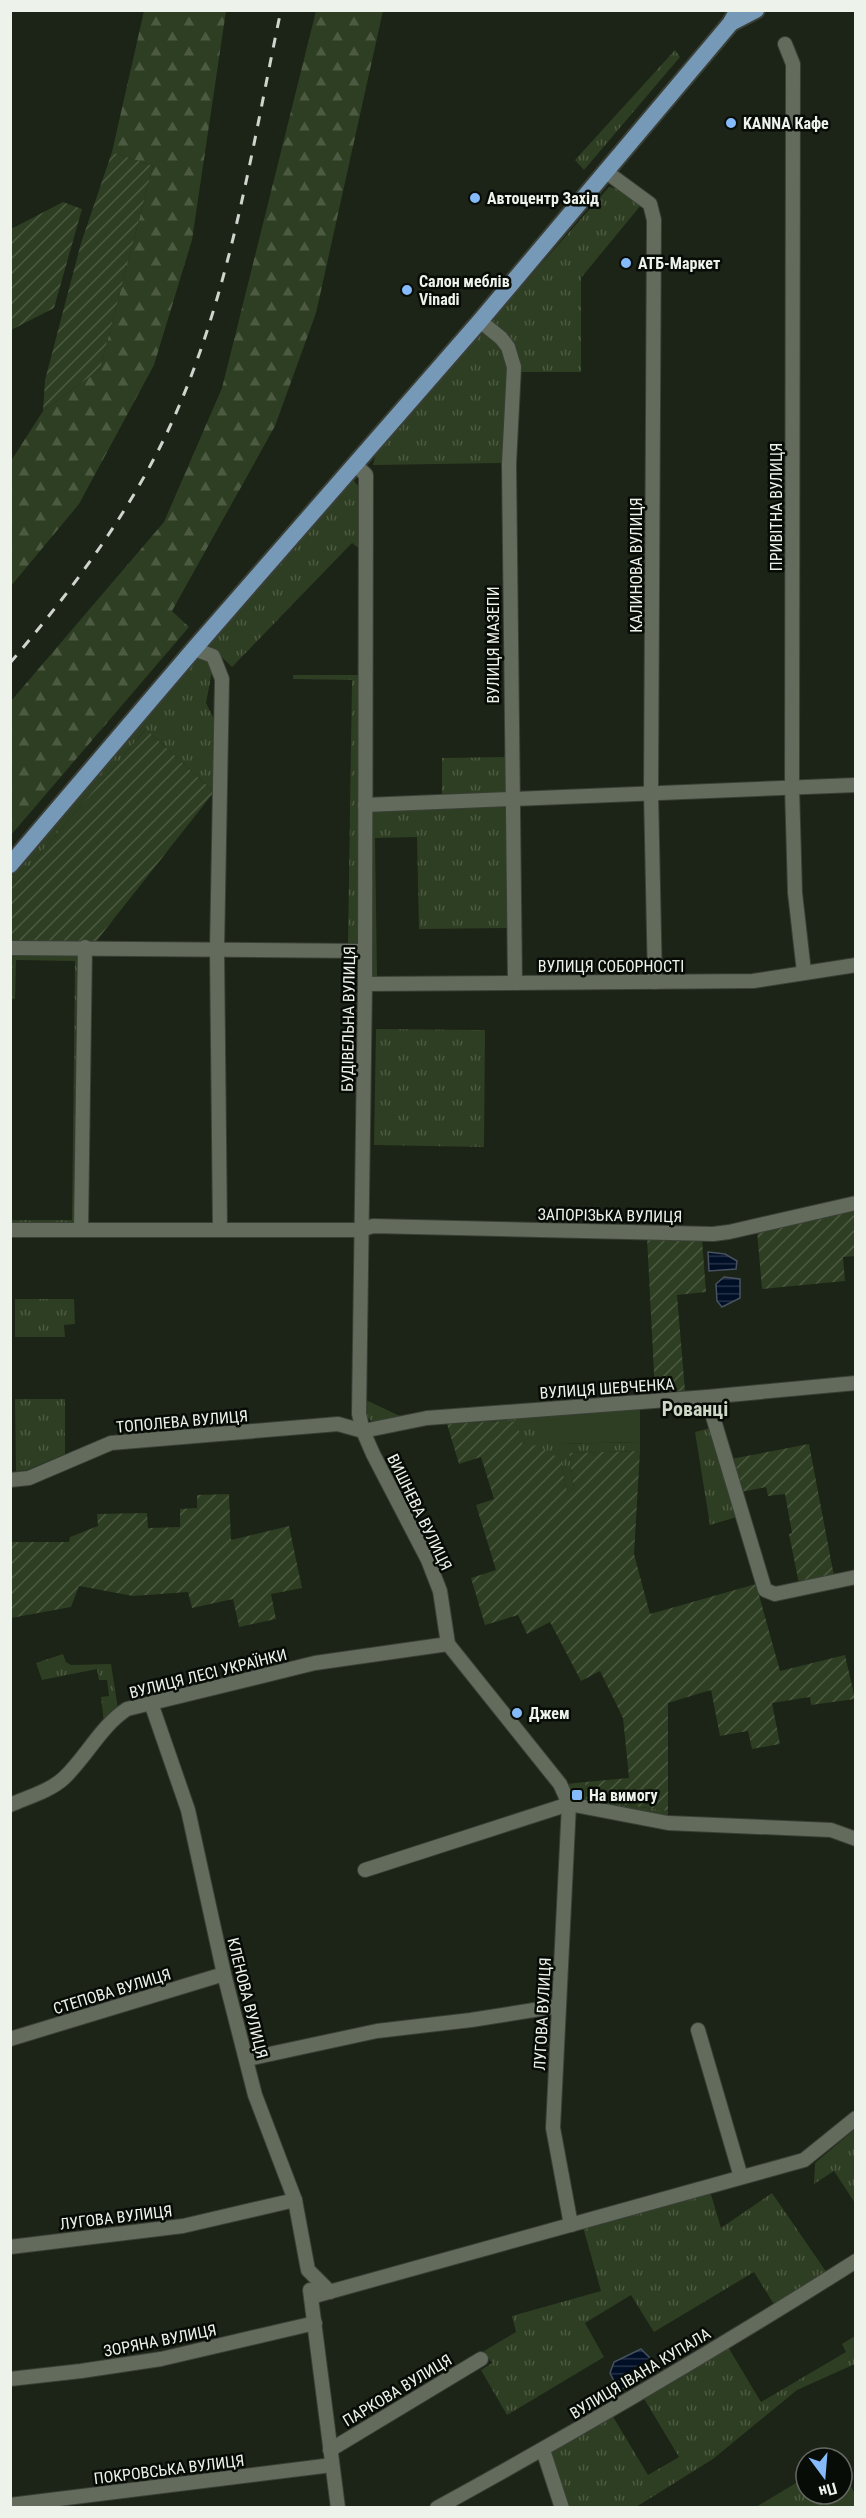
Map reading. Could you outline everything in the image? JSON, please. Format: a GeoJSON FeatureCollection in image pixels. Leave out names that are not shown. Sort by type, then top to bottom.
{"type":"FeatureCollection","features":[{"type":"Feature","properties":{"kind":"main road"},"geometry":{"type":"LineString","coordinates":[[10,865],[194,649],[480,321],[734,17],[756,10]]}},
{"type":"Feature","properties":{"kind":"street","name":"ПРИВІТНА ВУЛИЦЯ"},"geometry":{"type":"LineString","coordinates":[[785,44],[793,64],[792,787],[795,893],[804,972]]}},
{"type":"Feature","properties":{"kind":"street","name":"КАЛИНОВА ВУЛИЦЯ"},"geometry":{"type":"LineString","coordinates":[[605,171],[650,204],[654,220],[651,792],[655,982]]}},
{"type":"Feature","properties":{"kind":"street","name":"ВУЛИЦЯ МАЗЕПИ"},"geometry":{"type":"LineString","coordinates":[[480,321],[501,338],[508,347],[514,366],[509,464],[511,798],[515,983]]}},
{"type":"Feature","properties":{"kind":"street","name":"БУДІВЕЛЬНА ВУЛИЦЯ"},"geometry":{"type":"LineString","coordinates":[[355,464],[366,475],[365,984],[360,1230]]}},
{"type":"Feature","properties":{"kind":"street"},"geometry":{"type":"LineString","coordinates":[[194,649],[213,656],[222,680],[217,950],[220,1230]]}},
{"type":"Feature","properties":{"kind":"street"},"geometry":{"type":"LineString","coordinates":[[365,805],[855,785]]}},
{"type":"Feature","properties":{"kind":"street"},"geometry":{"type":"LineString","coordinates":[[81,1230],[85,947]]}},
{"type":"Feature","properties":{"kind":"street"},"geometry":{"type":"LineString","coordinates":[[10,948],[365,951]]}},
{"type":"Feature","properties":{"kind":"street","name":"ВУЛИЦЯ СОБОРНОСТІ"},"geometry":{"type":"LineString","coordinates":[[365,984],[753,981],[855,965]]}},
{"type":"Feature","properties":{"kind":"street","name":"ЗАПОРІЗЬКА ВУЛИЦЯ"},"geometry":{"type":"LineString","coordinates":[[360,1230],[373,1226],[713,1234],[855,1203]]}},
{"type":"Feature","properties":{"kind":"street"},"geometry":{"type":"LineString","coordinates":[[10,1230],[360,1230]]}},
{"type":"Feature","properties":{"kind":"street","name":"ВИШНЕВА ВУЛИЦЯ"},"geometry":{"type":"LineString","coordinates":[[360,1230],[359,1414],[363,1431],[428,1560],[440,1592],[448,1644],[560,1784],[569,1804]]}},
{"type":"Feature","properties":{"kind":"street","name":"ВУЛИЦЯ ШЕВЧЕНКА"},"geometry":{"type":"LineString","coordinates":[[363,1431],[427,1418],[707,1397],[855,1383]]}},
{"type":"Feature","properties":{"kind":"street"},"geometry":{"type":"LineString","coordinates":[[707,1397],[765,1590],[775,1594],[855,1577]]}},
{"type":"Feature","properties":{"kind":"street","name":"ТОПОЛЕВА ВУЛИЦЯ"},"geometry":{"type":"LineString","coordinates":[[10,1480],[29,1478],[111,1443],[338,1424],[363,1431]]}},
{"type":"Feature","properties":{"kind":"street","name":"ВУЛИЦЯ ЛЕСІ УКРАЇНКИ"},"geometry":{"type":"LineString","coordinates":[[10,1805],[52,1787],[64,1778],[115,1717],[127,1709],[315,1664],[448,1644]]}},
{"type":"Feature","properties":{"kind":"street","name":"КЛЕНОВА ВУЛИЦЯ"},"geometry":{"type":"LineString","coordinates":[[151,1702],[188,1810],[224,1974],[255,2095],[295,2200],[308,2270],[338,2508]]}},
{"type":"Feature","properties":{"kind":"street"},"geometry":{"type":"LineString","coordinates":[[365,1870],[569,1804],[669,1823],[831,1830],[855,1839]]}},
{"type":"Feature","properties":{"kind":"street","name":"ЛУГОВА ВУЛИЦЯ"},"geometry":{"type":"LineString","coordinates":[[569,1804],[553,2128],[571,2224]]}},
{"type":"Feature","properties":{"kind":"street","name":"СТЕПОВА ВУЛИЦЯ"},"geometry":{"type":"LineString","coordinates":[[10,2039],[224,1974]]}},
{"type":"Feature","properties":{"kind":"street"},"geometry":{"type":"LineString","coordinates":[[247,2059],[377,2031],[471,2020],[559,2006]]}},
{"type":"Feature","properties":{"kind":"street"},"geometry":{"type":"LineString","coordinates":[[698,2030],[741,2177]]}},
{"type":"Feature","properties":{"kind":"street"},"geometry":{"type":"LineString","coordinates":[[311,2297],[804,2160],[855,2118]]}},
{"type":"Feature","properties":{"kind":"street","name":"ЛУГОВА ВУЛИЦЯ"},"geometry":{"type":"LineString","coordinates":[[10,2247],[183,2226],[295,2200]]}},
{"type":"Feature","properties":{"kind":"street","name":"ВУЛИЦЯ ІВАНА КУПАЛА"},"geometry":{"type":"LineString","coordinates":[[437,2508],[543,2450],[773,2314],[855,2261]]}},
{"type":"Feature","properties":{"kind":"street"},"geometry":{"type":"LineString","coordinates":[[308,2270],[330,2292]]}},
{"type":"Feature","properties":{"kind":"street","name":"ЗОРЯНА ВУЛИЦЯ"},"geometry":{"type":"LineString","coordinates":[[10,2379],[161,2359],[315,2323]]}},
{"type":"Feature","properties":{"kind":"street","name":"ПАРКОВА ВУЛИЦЯ"},"geometry":{"type":"LineString","coordinates":[[330,2450],[481,2358]]}},
{"type":"Feature","properties":{"kind":"street"},"geometry":{"type":"LineString","coordinates":[[543,2450],[562,2508]]}},
{"type":"Feature","properties":{"kind":"street","name":"ПОКРОВСЬКА ВУЛИЦЯ"},"geometry":{"type":"LineString","coordinates":[[10,2505],[332,2465]]}},
{"type":"Feature","properties":{"kind":"green space"},"geometry":{"type":"Polygon","coordinates":[[[144,11],[226,11],[192,240],[154,365],[79,504],[11,586],[11,461],[43,411],[100,369],[153,166],[112,152],[144,11]]]}},
{"type":"Feature","properties":{"kind":"green space"},"geometry":{"type":"Polygon","coordinates":[[[316,11],[383,11],[316,313],[275,426],[172,611],[189,627],[11,835],[11,701],[164,522],[222,388],[316,11]]]}},
{"type":"Feature","properties":{"kind":"green space"},"geometry":{"type":"Polygon","coordinates":[[[675,50],[680,57],[584,170],[575,160],[675,50]]]}},
{"type":"Feature","properties":{"kind":"green space"},"geometry":{"type":"Polygon","coordinates":[[[112,152],[153,166],[100,369],[43,411],[45,380],[81,243],[112,152]]]}},
{"type":"Feature","properties":{"kind":"green space"},"geometry":{"type":"Polygon","coordinates":[[[609,187],[619,189],[641,205],[581,278],[581,372],[517,372],[491,321],[609,187]]]}},
{"type":"Feature","properties":{"kind":"green space"},"geometry":{"type":"Polygon","coordinates":[[[63,202],[82,209],[54,308],[11,330],[11,229],[63,202]]]}},
{"type":"Feature","properties":{"kind":"green space"},"geometry":{"type":"Polygon","coordinates":[[[482,331],[497,343],[504,354],[508,368],[510,384],[508,418],[501,463],[373,465],[376,453],[482,331]]]}},
{"type":"Feature","properties":{"kind":"green space"},"geometry":{"type":"Polygon","coordinates":[[[353,480],[361,489],[361,550],[352,543],[232,667],[208,644],[334,495],[338,497],[353,480]]]}},
{"type":"Feature","properties":{"kind":"green space"},"geometry":{"type":"Polygon","coordinates":[[[198,657],[207,657],[213,666],[206,703],[217,725],[214,792],[146,729],[11,888],[11,873],[198,657]]]}},
{"type":"Feature","properties":{"kind":"green space"},"geometry":{"type":"Polygon","coordinates":[[[293,675],[361,675],[359,944],[348,944],[352,680],[293,679],[293,675]]]}},
{"type":"Feature","properties":{"kind":"green space"},"geometry":{"type":"Polygon","coordinates":[[[146,729],[214,792],[94,944],[11,945],[11,888],[146,729]]]}},
{"type":"Feature","properties":{"kind":"green space"},"geometry":{"type":"Polygon","coordinates":[[[505,757],[506,793],[442,794],[442,758],[505,757]]]}},
{"type":"Feature","properties":{"kind":"green space"},"geometry":{"type":"Polygon","coordinates":[[[506,803],[508,928],[419,929],[417,837],[375,838],[377,978],[371,978],[369,809],[506,803]]]}},
{"type":"Feature","properties":{"kind":"green space"},"geometry":{"type":"Polygon","coordinates":[[[82,950],[78,1227],[10,1226],[11,1220],[72,1220],[75,961],[16,960],[15,999],[11,999],[11,951],[82,950]]]}},
{"type":"Feature","properties":{"kind":"green space"},"geometry":{"type":"Polygon","coordinates":[[[376,1029],[485,1030],[484,1147],[374,1145],[376,1029]]]}},
{"type":"Feature","properties":{"kind":"green space"},"geometry":{"type":"Polygon","coordinates":[[[855,1209],[855,1256],[843,1257],[845,1281],[762,1289],[757,1231],[855,1209]]]}},
{"type":"Feature","properties":{"kind":"green space"},"geometry":{"type":"Polygon","coordinates":[[[647,1238],[702,1239],[706,1292],[677,1295],[685,1391],[655,1393],[647,1238]]]}},
{"type":"Feature","properties":{"kind":"green space"},"geometry":{"type":"Polygon","coordinates":[[[15,1299],[74,1299],[75,1324],[64,1325],[65,1337],[15,1337],[15,1299]]]}},
{"type":"Feature","properties":{"kind":"green space"},"geometry":{"type":"Polygon","coordinates":[[[15,1399],[65,1399],[65,1454],[27,1470],[16,1471],[15,1399]]]}},
{"type":"Feature","properties":{"kind":"green space"},"geometry":{"type":"Polygon","coordinates":[[[366,1400],[402,1417],[375,1424],[366,1416],[366,1400]]]}},
{"type":"Feature","properties":{"kind":"green space"},"geometry":{"type":"Polygon","coordinates":[[[640,1407],[640,1442],[559,1444],[533,1424],[531,1416],[640,1407]]]}},
{"type":"Feature","properties":{"kind":"green space"},"geometry":{"type":"Polygon","coordinates":[[[531,1416],[559,1444],[640,1442],[640,1451],[569,1453],[574,1489],[567,1491],[560,1459],[523,1448],[505,1421],[447,1424],[446,1421],[531,1416]]]}},
{"type":"Feature","properties":{"kind":"green space"},"geometry":{"type":"Polygon","coordinates":[[[517,1422],[523,1447],[537,1445],[560,1459],[567,1491],[574,1489],[569,1453],[640,1451],[634,1554],[650,1614],[756,1584],[780,1671],[845,1655],[855,1699],[811,1705],[810,1697],[772,1703],[780,1744],[752,1749],[748,1731],[720,1736],[711,1690],[668,1703],[668,1811],[586,1799],[585,1782],[629,1778],[623,1718],[600,1671],[581,1681],[550,1622],[527,1634],[518,1615],[485,1625],[471,1578],[496,1570],[476,1505],[494,1499],[481,1457],[459,1464],[447,1424],[517,1422]]]}},
{"type":"Feature","properties":{"kind":"green space"},"geometry":{"type":"Polygon","coordinates":[[[710,1428],[737,1517],[710,1525],[695,1432],[710,1428]]]}},
{"type":"Feature","properties":{"kind":"green space"},"geometry":{"type":"Polygon","coordinates":[[[809,1444],[834,1576],[799,1584],[789,1534],[792,1533],[785,1494],[768,1496],[766,1487],[741,1492],[731,1459],[809,1444]]]}},
{"type":"Feature","properties":{"kind":"green space"},"geometry":{"type":"Polygon","coordinates":[[[229,1494],[231,1540],[289,1526],[302,1588],[271,1594],[276,1619],[239,1627],[233,1599],[192,1608],[188,1592],[133,1596],[79,1586],[71,1607],[11,1618],[11,1542],[69,1542],[70,1537],[98,1526],[97,1514],[147,1513],[148,1528],[180,1527],[180,1509],[197,1508],[197,1495],[229,1494]]]}},
{"type":"Feature","properties":{"kind":"green space"},"geometry":{"type":"Polygon","coordinates":[[[63,1654],[66,1662],[71,1665],[111,1664],[118,1709],[104,1723],[101,1697],[109,1696],[107,1680],[99,1680],[97,1669],[42,1680],[36,1663],[63,1654]]]}},
{"type":"Feature","properties":{"kind":"green space"},"geometry":{"type":"Polygon","coordinates":[[[585,1782],[586,1799],[668,1811],[668,1817],[580,1801],[583,1797],[576,1789],[572,1791],[567,1784],[585,1782]]]}},
{"type":"Feature","properties":{"kind":"green space"},"geometry":{"type":"Polygon","coordinates":[[[855,2129],[856,2203],[834,2171],[814,2184],[815,2163],[855,2129]]]}},
{"type":"Feature","properties":{"kind":"green space"},"geometry":{"type":"Polygon","coordinates":[[[710,2191],[721,2228],[772,2193],[827,2273],[775,2306],[754,2272],[654,2332],[631,2295],[585,2323],[604,2357],[507,2415],[481,2370],[492,2363],[484,2351],[516,2332],[512,2316],[601,2291],[583,2227],[710,2191]]]}},
{"type":"Feature","properties":{"kind":"green space"},"geometry":{"type":"Polygon","coordinates":[[[855,2336],[855,2364],[797,2390],[713,2459],[636,2507],[566,2507],[548,2453],[612,2415],[648,2475],[679,2457],[643,2397],[728,2347],[761,2402],[846,2352],[842,2344],[855,2336]]]}},
{"type":"Feature","properties":{"kind":"green space"},"geometry":{"type":"Polygon","coordinates":[[[794,2484],[794,2506],[854,2506],[854,2492],[855,2494],[855,2507],[756,2507],[794,2484]]]}},
{"type":"Feature","properties":{"kind":"water"},"geometry":{"type":"Polygon","coordinates":[[[708,1252],[725,1254],[737,1261],[736,1269],[709,1271],[708,1252]]]}},
{"type":"Feature","properties":{"kind":"water"},"geometry":{"type":"Polygon","coordinates":[[[724,1277],[740,1279],[740,1298],[722,1307],[717,1301],[716,1284],[724,1277]]]}},
{"type":"Feature","properties":{"kind":"water"},"geometry":{"type":"Polygon","coordinates":[[[641,2349],[654,2362],[654,2367],[622,2389],[617,2387],[610,2373],[614,2362],[641,2349]]]}},
{"type":"Feature","properties":{"kind":"railway"},"geometry":{"type":"LineString","coordinates":[[10,663],[72,586],[128,505],[160,447],[183,395],[220,288],[247,177],[281,10]]}},
{"type":"Feature","properties":{"kind":"place","name":"KANNA Кафе"},"geometry":{"type":"Point","coordinates":[731,123]}},
{"type":"Feature","properties":{"kind":"place","name":"Автоцентр Захід"},"geometry":{"type":"Point","coordinates":[475,198]}},
{"type":"Feature","properties":{"kind":"place","name":"АТБ-Маркет"},"geometry":{"type":"Point","coordinates":[626,263]}},
{"type":"Feature","properties":{"kind":"place","name":"Салон меблів Vinadi"},"geometry":{"type":"Point","coordinates":[407,290]}},
{"type":"Feature","properties":{"kind":"place","name":"Джем"},"geometry":{"type":"Point","coordinates":[517,1713]}},
{"type":"Feature","properties":{"kind":"place","name":"На вимогу"},"geometry":{"type":"Point","coordinates":[577,1795]}},
{"type":"Feature","properties":{"kind":"district","name":"Рованці"},"geometry":{"type":"Point","coordinates":[695,1409]}}]}
